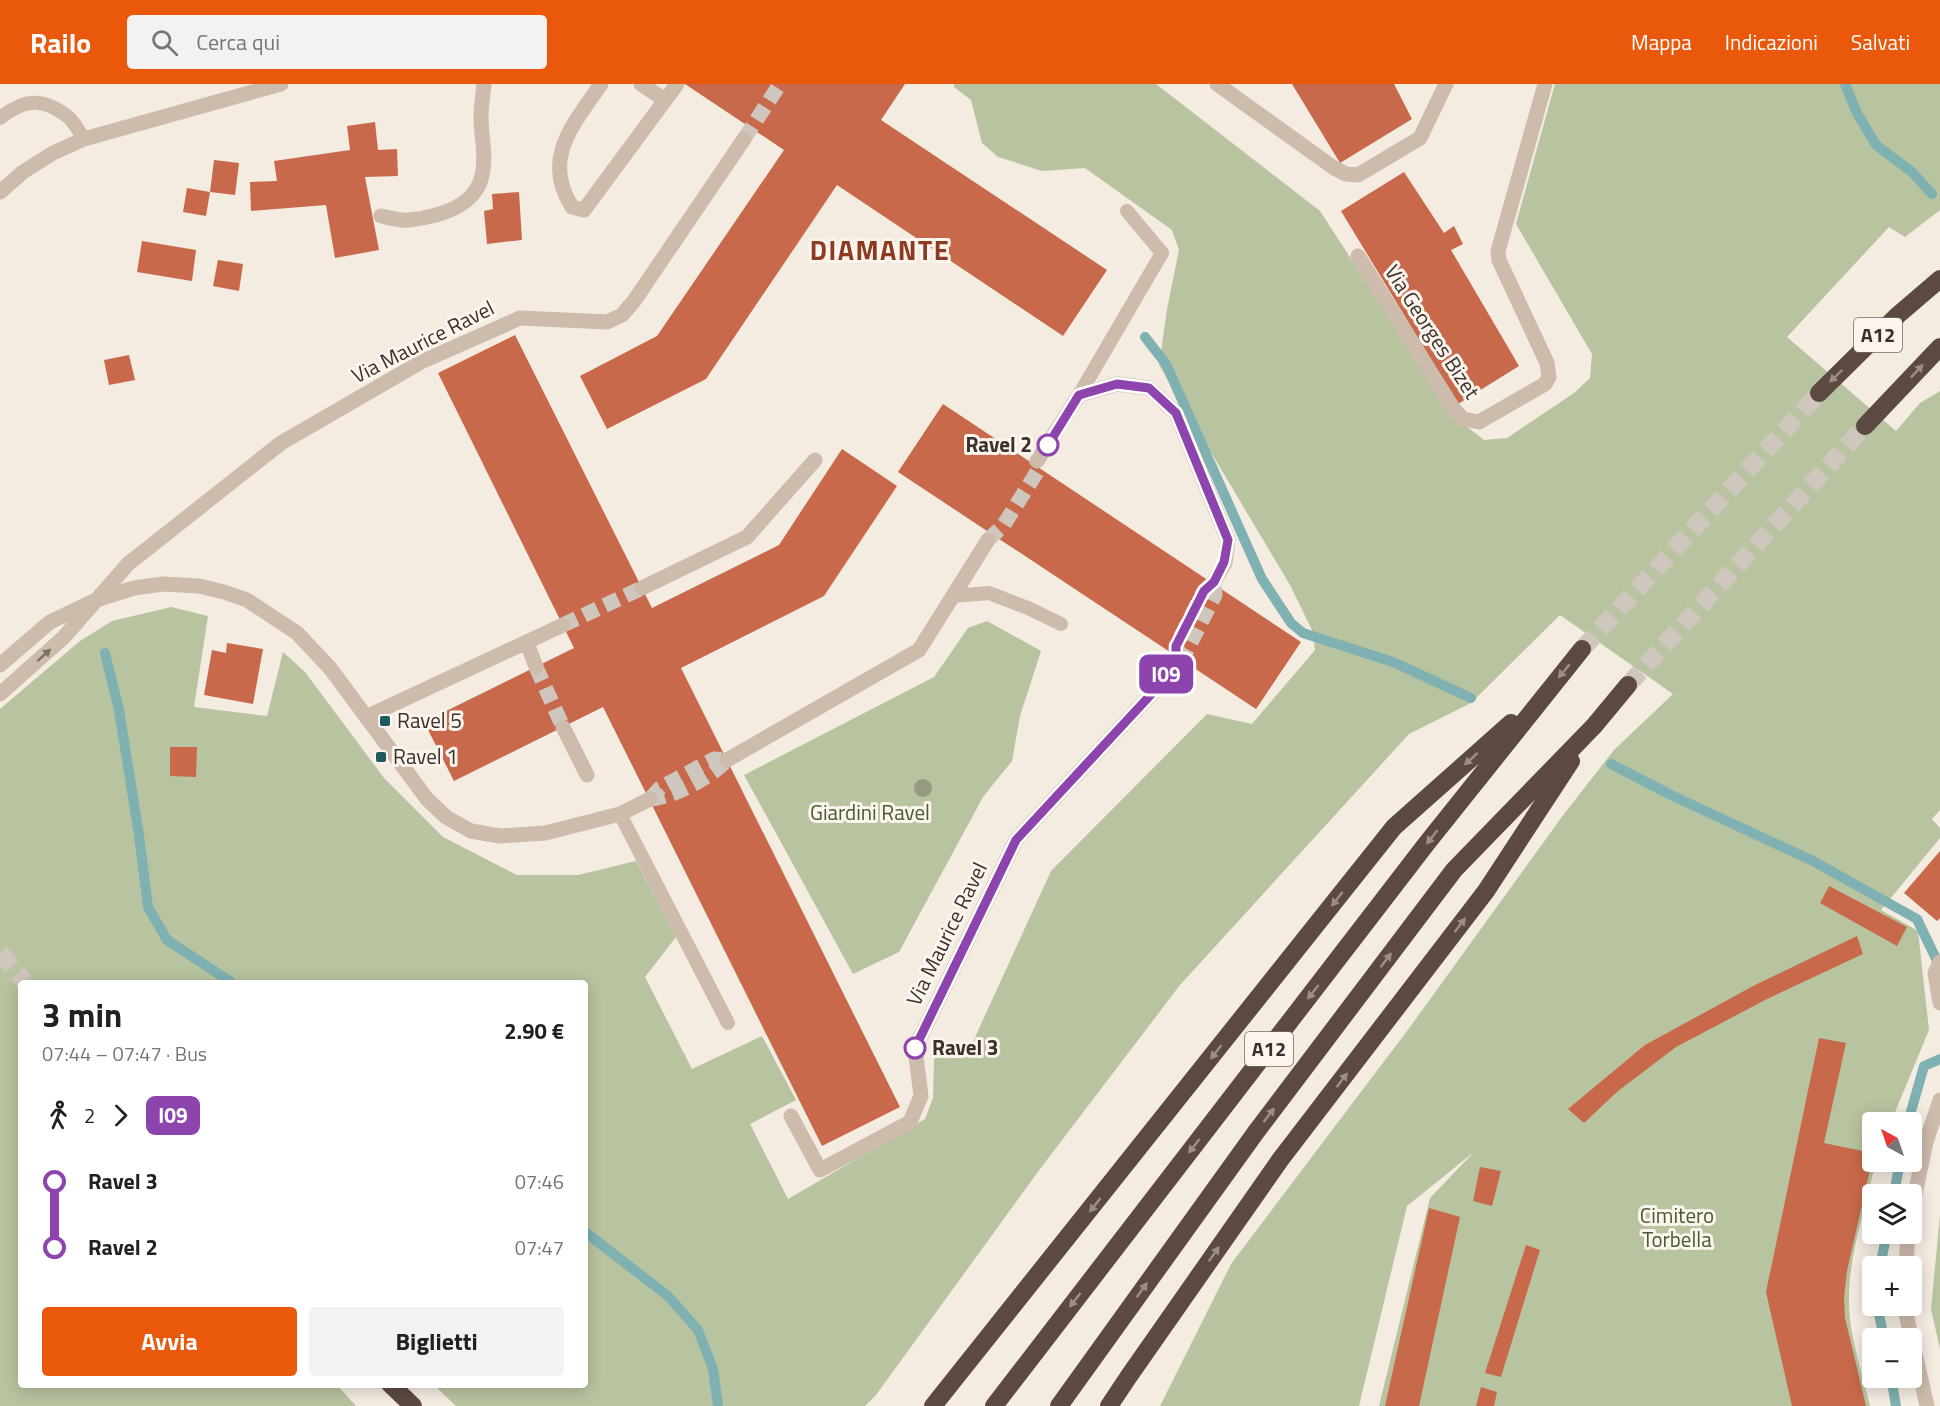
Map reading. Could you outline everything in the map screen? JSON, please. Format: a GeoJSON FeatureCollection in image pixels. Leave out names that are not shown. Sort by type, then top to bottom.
{"type":"FeatureCollection","features":[{"type":"Feature","properties":{"kind":"highway","name":"A12"},"geometry":{"type":"LineString","coordinates":[[1819,393],[1898,315],[1940,279]]}},
{"type":"Feature","properties":{"kind":"highway","name":"A12"},"geometry":{"type":"LineString","coordinates":[[1865,426],[1940,347]]}},
{"type":"Feature","properties":{"kind":"highway","name":"A12"},"geometry":{"type":"LineString","coordinates":[[994,1406],[1546,692],[1582,649]]}},
{"type":"Feature","properties":{"kind":"highway","name":"A12"},"geometry":{"type":"LineString","coordinates":[[1059,1406],[1256,1132],[1454,870],[1594,726],[1628,685]]}},
{"type":"Feature","properties":{"kind":"highway"},"geometry":{"type":"LineString","coordinates":[[933,1406],[1394,827],[1546,692]]}},
{"type":"Feature","properties":{"kind":"highway","name":"A12"},"geometry":{"type":"LineString","coordinates":[[1110,1406],[1280,1160],[1486,891],[1594,726]]}},
{"type":"Feature","properties":{"kind":"highway"},"geometry":{"type":"LineString","coordinates":[[379,1388],[395,1406]]}},
{"type":"Feature","properties":{"kind":"highway"},"geometry":{"type":"LineString","coordinates":[[394,1388],[413,1406]]}},
{"type":"Feature","properties":{"kind":"street"},"geometry":{"type":"LineString","coordinates":[[0,192],[23,172],[53,153],[84,139],[281,84]]}},
{"type":"Feature","properties":{"kind":"street"},"geometry":{"type":"LineString","coordinates":[[381,216],[407,221],[446,212],[464,203],[475,192],[481,182],[481,117],[484,84]]}},
{"type":"Feature","properties":{"kind":"street"},"geometry":{"type":"LineString","coordinates":[[601,84],[563,141],[559,171],[564,194],[572,207],[584,210],[677,84]]}},
{"type":"Feature","properties":{"kind":"street"},"geometry":{"type":"LineString","coordinates":[[641,84],[665,100]]}},
{"type":"Feature","properties":{"kind":"street"},"geometry":{"type":"LineString","coordinates":[[1218,84],[1334,168],[1346,174],[1358,175],[1420,138],[1446,84]]}},
{"type":"Feature","properties":{"kind":"street","name":"Via Georges Bizet"},"geometry":{"type":"LineString","coordinates":[[1358,256],[1453,408],[1463,418],[1479,422],[1545,384],[1550,377],[1547,363],[1499,260],[1498,251],[1545,84]]}},
{"type":"Feature","properties":{"kind":"street","name":"Via Maurice Ravel"},"geometry":{"type":"LineString","coordinates":[[0,694],[64,637],[128,564],[281,443],[421,362],[520,318],[607,322],[622,315],[634,301],[744,139]]}},
{"type":"Feature","properties":{"kind":"street"},"geometry":{"type":"LineString","coordinates":[[1037,461],[1079,395],[1117,384],[1149,388],[1176,413],[1228,540],[1224,562],[1214,582]]}},
{"type":"Feature","properties":{"kind":"street"},"geometry":{"type":"LineString","coordinates":[[642,588],[747,537],[815,460]]}},
{"type":"Feature","properties":{"kind":"street"},"geometry":{"type":"LineString","coordinates":[[727,760],[919,650],[988,540]]}},
{"type":"Feature","properties":{"kind":"street","name":"Via Maurice Ravel"},"geometry":{"type":"LineString","coordinates":[[0,665],[50,621],[96,600],[134,588],[163,584],[200,586],[247,600],[297,633],[330,668],[428,799],[446,817],[471,831],[500,836],[545,833],[620,814],[650,799]]}},
{"type":"Feature","properties":{"kind":"street"},"geometry":{"type":"LineString","coordinates":[[366,717],[563,626]]}},
{"type":"Feature","properties":{"kind":"street"},"geometry":{"type":"LineString","coordinates":[[527,643],[536,667]]}},
{"type":"Feature","properties":{"kind":"street","name":"Via Maurice Ravel"},"geometry":{"type":"LineString","coordinates":[[791,1116],[820,1170],[910,1122],[921,1096],[915,1048],[1016,840],[1157,688],[1176,659]]}},
{"type":"Feature","properties":{"kind":"street"},"geometry":{"type":"LineString","coordinates":[[563,727],[587,775]]}},
{"type":"Feature","properties":{"kind":"street"},"geometry":{"type":"LineString","coordinates":[[1940,962],[1935,973],[1940,1003]]}},
{"type":"Feature","properties":{"kind":"street"},"geometry":{"type":"LineString","coordinates":[[1917,1184],[1926,1142],[1940,1100]]}},
{"type":"Feature","properties":{"kind":"street"},"geometry":{"type":"LineString","coordinates":[[1907,1316],[1927,1406]]}},
{"type":"Feature","properties":{"kind":"lane"},"geometry":{"type":"LineString","coordinates":[[0,118],[12,108],[25,102],[52,107],[68,116],[84,139]]}},
{"type":"Feature","properties":{"kind":"lane"},"geometry":{"type":"LineString","coordinates":[[1079,395],[1162,253],[1126,211]]}},
{"type":"Feature","properties":{"kind":"lane"},"geometry":{"type":"LineString","coordinates":[[953,596],[989,593],[1061,624]]}},
{"type":"Feature","properties":{"kind":"lane"},"geometry":{"type":"LineString","coordinates":[[620,814],[728,1023]]}},
{"type":"Feature","properties":{"kind":"green space","name":"Cimitero Torbella"},"geometry":{"type":"Polygon","coordinates":[[[954,84],[1156,84],[1320,211],[1452,415],[1484,440],[1507,438],[1574,393],[1590,378],[1592,354],[1516,224],[1555,84],[1940,84],[1940,210],[1905,237],[1889,227],[1787,337],[1896,431],[1920,403],[1940,391],[1940,810],[1932,819],[1940,828],[1940,838],[1881,910],[1918,931],[1929,1030],[1895,1112],[1862,1112],[1862,1172],[1873,1172],[1870,1184],[1862,1184],[1862,1218],[1852,1264],[1849,1311],[1862,1374],[1862,1388],[1866,1388],[1870,1406],[1379,1406],[1430,1198],[1474,1152],[1407,1206],[1359,1406],[1160,1406],[1231,1264],[1410,1027],[1564,814],[1614,750],[1673,694],[1560,615],[1471,703],[1409,734],[1180,985],[1040,1169],[876,1395],[865,1406],[456,1406],[437,1388],[588,1388],[588,980],[18,980],[18,1388],[340,1388],[356,1406],[0,1406],[0,709],[80,641],[112,621],[171,607],[208,616],[194,707],[267,716],[283,652],[305,672],[384,778],[443,837],[517,875],[578,875],[636,861],[676,937],[645,977],[692,1069],[762,1036],[796,1100],[750,1124],[788,1199],[925,1119],[933,1098],[934,1060],[940,1044],[966,1057],[1051,871],[1207,714],[1252,724],[1315,650],[1313,632],[1290,585],[1159,365],[1179,250],[1172,230],[1085,168],[1042,171],[998,157],[982,143],[971,100],[954,87],[954,84]]]}},
{"type":"Feature","properties":{"kind":"green space","name":"Giardini Ravel"},"geometry":{"type":"Polygon","coordinates":[[[987,621],[1041,651],[1020,716],[1012,761],[983,797],[899,952],[853,974],[744,775],[934,677],[968,628],[987,621]]]}},
{"type":"Feature","properties":{"kind":"green space"},"geometry":{"type":"Polygon","coordinates":[[[1940,1215],[1940,1349],[1931,1309],[1940,1215]]]}},
{"type":"Feature","properties":{"kind":"building"},"geometry":{"type":"Polygon","coordinates":[[[685,84],[905,84],[881,120],[1107,270],[1063,336],[837,185],[706,379],[607,429],[580,376],[657,336],[784,150],[685,84]]]}},
{"type":"Feature","properties":{"kind":"building"},"geometry":{"type":"Polygon","coordinates":[[[1292,84],[1394,84],[1412,119],[1340,163],[1292,84]]]}},
{"type":"Feature","properties":{"kind":"building"},"geometry":{"type":"Polygon","coordinates":[[[375,122],[378,150],[397,149],[398,176],[365,177],[379,250],[335,258],[326,205],[251,211],[250,182],[277,181],[274,161],[350,150],[347,126],[375,122]]]}},
{"type":"Feature","properties":{"kind":"building"},"geometry":{"type":"Polygon","coordinates":[[[214,160],[239,163],[235,195],[210,192],[214,160]]]}},
{"type":"Feature","properties":{"kind":"building"},"geometry":{"type":"Polygon","coordinates":[[[1404,172],[1444,233],[1454,226],[1463,244],[1451,250],[1519,366],[1458,404],[1341,211],[1404,172]]]}},
{"type":"Feature","properties":{"kind":"building"},"geometry":{"type":"Polygon","coordinates":[[[187,188],[210,192],[206,216],[183,212],[187,188]]]}},
{"type":"Feature","properties":{"kind":"building"},"geometry":{"type":"Polygon","coordinates":[[[519,192],[522,240],[487,244],[484,211],[493,209],[492,194],[519,192]]]}},
{"type":"Feature","properties":{"kind":"building"},"geometry":{"type":"Polygon","coordinates":[[[142,241],[196,250],[192,281],[137,272],[142,241]]]}},
{"type":"Feature","properties":{"kind":"building"},"geometry":{"type":"Polygon","coordinates":[[[218,260],[243,264],[239,291],[213,286],[218,260]]]}},
{"type":"Feature","properties":{"kind":"building"},"geometry":{"type":"Polygon","coordinates":[[[515,335],[652,608],[779,545],[842,449],[897,486],[824,596],[681,668],[900,1107],[822,1146],[603,707],[454,781],[424,722],[574,648],[438,373],[515,335]]]}},
{"type":"Feature","properties":{"kind":"building"},"geometry":{"type":"Polygon","coordinates":[[[129,355],[135,380],[109,385],[104,360],[129,355]]]}},
{"type":"Feature","properties":{"kind":"building"},"geometry":{"type":"Polygon","coordinates":[[[943,404],[1301,642],[1256,709],[898,472],[943,404]]]}},
{"type":"Feature","properties":{"kind":"building"},"geometry":{"type":"Polygon","coordinates":[[[227,643],[263,649],[253,704],[204,695],[212,650],[226,653],[227,643]]]}},
{"type":"Feature","properties":{"kind":"building"},"geometry":{"type":"Polygon","coordinates":[[[170,747],[197,747],[196,777],[170,776],[170,747]]]}},
{"type":"Feature","properties":{"kind":"building"},"geometry":{"type":"Polygon","coordinates":[[[1940,851],[1940,918],[1937,921],[1904,893],[1940,851]]]}},
{"type":"Feature","properties":{"kind":"building"},"geometry":{"type":"Polygon","coordinates":[[[1829,886],[1907,927],[1897,946],[1820,903],[1829,886]]]}},
{"type":"Feature","properties":{"kind":"building"},"geometry":{"type":"Polygon","coordinates":[[[1857,936],[1863,954],[1767,999],[1676,1047],[1618,1091],[1584,1123],[1568,1109],[1645,1045],[1755,985],[1857,936]]]}},
{"type":"Feature","properties":{"kind":"building"},"geometry":{"type":"Polygon","coordinates":[[[1819,1038],[1846,1043],[1824,1143],[1862,1151],[1862,1172],[1870,1172],[1867,1184],[1862,1184],[1862,1205],[1847,1271],[1844,1298],[1845,1318],[1866,1406],[1792,1406],[1766,1292],[1819,1038]]]}},
{"type":"Feature","properties":{"kind":"building"},"geometry":{"type":"Polygon","coordinates":[[[1480,1167],[1501,1171],[1492,1206],[1473,1201],[1480,1167]]]}},
{"type":"Feature","properties":{"kind":"building"},"geometry":{"type":"Polygon","coordinates":[[[1429,1208],[1460,1217],[1419,1406],[1385,1406],[1429,1208]]]}},
{"type":"Feature","properties":{"kind":"building"},"geometry":{"type":"Polygon","coordinates":[[[1526,1245],[1540,1250],[1501,1377],[1485,1373],[1526,1245]]]}},
{"type":"Feature","properties":{"kind":"building"},"geometry":{"type":"Polygon","coordinates":[[[1481,1387],[1497,1392],[1494,1406],[1476,1406],[1481,1387]]]}},
{"type":"Feature","properties":{"kind":"waterway"},"geometry":{"type":"LineString","coordinates":[[1845,84],[1857,113],[1876,145],[1912,172],[1932,194]]}},
{"type":"Feature","properties":{"kind":"waterway"},"geometry":{"type":"LineString","coordinates":[[1145,337],[1166,364],[1262,579],[1291,623],[1303,633],[1393,662],[1471,698]]}},
{"type":"Feature","properties":{"kind":"waterway"},"geometry":{"type":"LineString","coordinates":[[105,653],[119,710],[148,907],[167,940],[228,980]]}},
{"type":"Feature","properties":{"kind":"waterway"},"geometry":{"type":"LineString","coordinates":[[1611,764],[1673,796],[1813,861],[1917,919],[1940,967]]}},
{"type":"Feature","properties":{"kind":"waterway"},"geometry":{"type":"LineString","coordinates":[[1911,1112],[1924,1066],[1940,1059]]}},
{"type":"Feature","properties":{"kind":"waterway"},"geometry":{"type":"LineString","coordinates":[[1896,1184],[1898,1172]]}},
{"type":"Feature","properties":{"kind":"waterway"},"geometry":{"type":"LineString","coordinates":[[588,1234],[668,1296],[698,1330],[713,1369],[718,1406]]}},
{"type":"Feature","properties":{"kind":"waterway"},"geometry":{"type":"LineString","coordinates":[[1882,1256],[1885,1244]]}},
{"type":"Feature","properties":{"kind":"waterway"},"geometry":{"type":"LineString","coordinates":[[1879,1316],[1882,1328]]}},
{"type":"Feature","properties":{"kind":"waterway"},"geometry":{"type":"LineString","coordinates":[[1893,1388],[1896,1406]]}},
{"type":"Feature","properties":{"kind":"tunnel"},"geometry":{"type":"LineString","coordinates":[[744,139],[780,84]]}},
{"type":"Feature","properties":{"kind":"tunnel"},"geometry":{"type":"LineString","coordinates":[[1582,649],[1819,393]]}},
{"type":"Feature","properties":{"kind":"tunnel"},"geometry":{"type":"LineString","coordinates":[[1628,685],[1865,426]]}},
{"type":"Feature","properties":{"kind":"tunnel"},"geometry":{"type":"LineString","coordinates":[[988,540],[1003,526],[1037,472],[1037,461]]}},
{"type":"Feature","properties":{"kind":"tunnel"},"geometry":{"type":"LineString","coordinates":[[1176,659],[1187,650],[1215,595],[1214,582]]}},
{"type":"Feature","properties":{"kind":"tunnel"},"geometry":{"type":"LineString","coordinates":[[1176,659],[1176,646],[1204,591],[1214,582]]}},
{"type":"Feature","properties":{"kind":"tunnel"},"geometry":{"type":"LineString","coordinates":[[563,625],[642,588]]}},
{"type":"Feature","properties":{"kind":"tunnel"},"geometry":{"type":"LineString","coordinates":[[536,667],[563,727]]}},
{"type":"Feature","properties":{"kind":"tunnel"},"geometry":{"type":"LineString","coordinates":[[650,799],[660,788],[714,759],[727,760]]}},
{"type":"Feature","properties":{"kind":"tunnel"},"geometry":{"type":"LineString","coordinates":[[650,799],[669,795],[691,786],[727,760]]}},
{"type":"Feature","properties":{"kind":"tunnel"},"geometry":{"type":"LineString","coordinates":[[0,953],[23,980]]}},
{"type":"Feature","properties":{"kind":"bus line","name":"I09"},"geometry":{"type":"LineString","coordinates":[[915,1048],[1016,840],[1157,688],[1176,659],[1176,646],[1204,591],[1214,582],[1224,562],[1228,540],[1176,413],[1149,388],[1117,384],[1079,395],[1048,445]]}},
{"type":"Feature","properties":{"kind":"place","name":"Ravel 2"},"geometry":{"type":"Point","coordinates":[1048,445]}},
{"type":"Feature","properties":{"kind":"place","name":"Ravel 5"},"geometry":{"type":"Point","coordinates":[385,721]}},
{"type":"Feature","properties":{"kind":"place","name":"Ravel 1"},"geometry":{"type":"Point","coordinates":[381,757]}},
{"type":"Feature","properties":{"kind":"place","name":"Ravel 3"},"geometry":{"type":"Point","coordinates":[915,1048]}},
{"type":"Feature","properties":{"kind":"district","name":"DIAMANTE"},"geometry":{"type":"Point","coordinates":[880,251]}}]}
